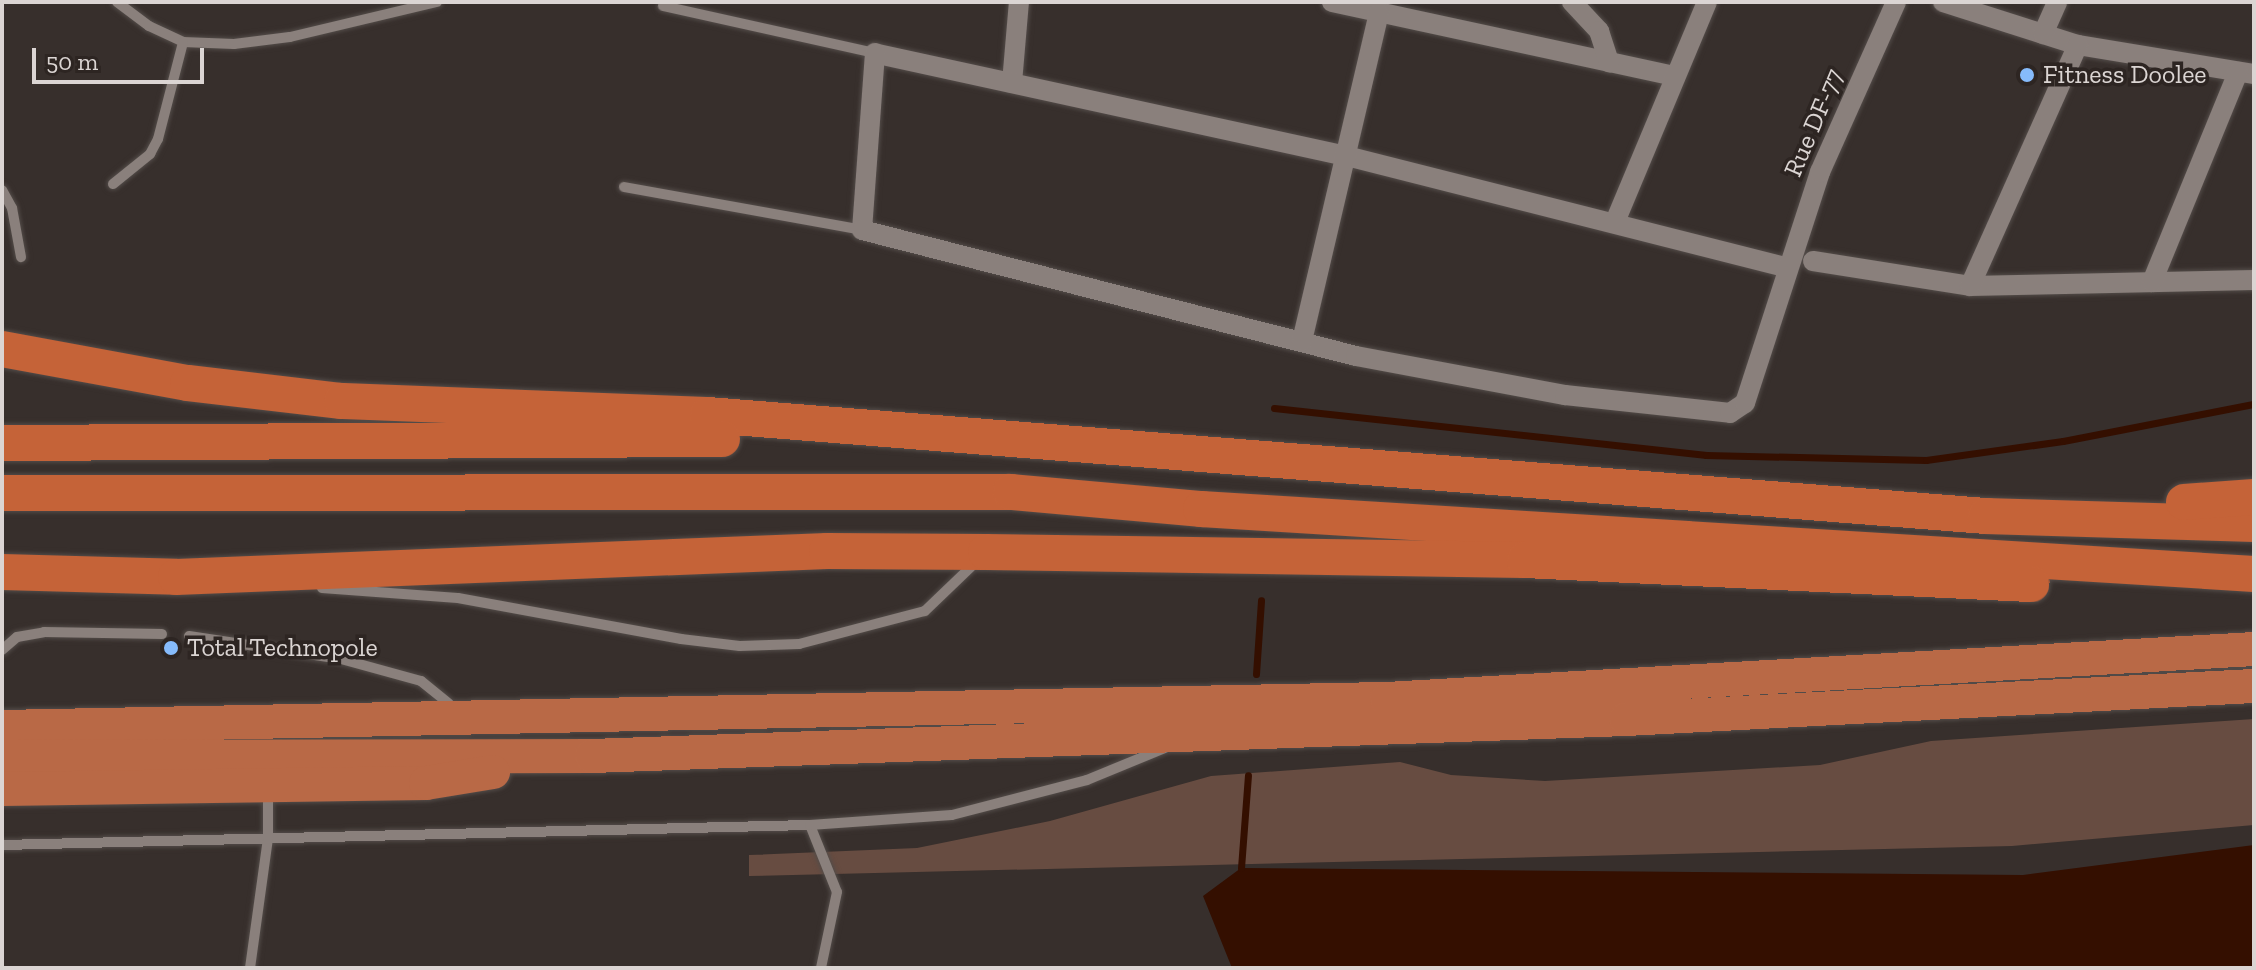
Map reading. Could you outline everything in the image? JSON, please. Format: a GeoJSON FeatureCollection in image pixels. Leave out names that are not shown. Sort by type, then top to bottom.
{"type":"FeatureCollection","features":[{"type":"Feature","properties":{"kind":"highway"},"geometry":{"type":"LineString","coordinates":[[2,349],[188,383],[342,401],[708,415],[1986,516],[2254,524]]}},
{"type":"Feature","properties":{"kind":"highway"},"geometry":{"type":"LineString","coordinates":[[2,443],[1012,441]]}},
{"type":"Feature","properties":{"kind":"highway"},"geometry":{"type":"LineString","coordinates":[[2,493],[1011,492],[1201,509],[2254,574]]}},
{"type":"Feature","properties":{"kind":"highway"},"geometry":{"type":"LineString","coordinates":[[1986,516],[2254,497]]}},
{"type":"Feature","properties":{"kind":"highway"},"geometry":{"type":"LineString","coordinates":[[2,572],[176,577],[827,551],[1525,560],[1935,583],[2069,584],[2204,573]]}},
{"type":"Feature","properties":{"kind":"highway"},"geometry":{"type":"LineString","coordinates":[[2,727],[1403,698],[2254,649]]}},
{"type":"Feature","properties":{"kind":"highway"},"geometry":{"type":"LineString","coordinates":[[2,757],[592,756],[1626,719],[2254,686]]}},
{"type":"Feature","properties":{"kind":"highway"},"geometry":{"type":"LineString","coordinates":[[2,704],[449,704],[591,717]]}},
{"type":"Feature","properties":{"kind":"highway"},"geometry":{"type":"LineString","coordinates":[[2,789],[426,783],[592,756]]}},
{"type":"Feature","properties":{"kind":"street"},"geometry":{"type":"LineString","coordinates":[[1012,83],[1019,2]]}},
{"type":"Feature","properties":{"kind":"street"},"geometry":{"type":"LineString","coordinates":[[1332,2],[1673,76]]}},
{"type":"Feature","properties":{"kind":"street"},"geometry":{"type":"LineString","coordinates":[[1572,2],[1599,31],[1609,62]]}},
{"type":"Feature","properties":{"kind":"street"},"geometry":{"type":"LineString","coordinates":[[1615,222],[1673,76],[1707,2]]}},
{"type":"Feature","properties":{"kind":"street","name":"Rue DF-77"},"geometry":{"type":"LineString","coordinates":[[1302,341],[1565,395],[1737,412],[1745,403],[1785,267],[1820,172],[1896,2]]}},
{"type":"Feature","properties":{"kind":"street"},"geometry":{"type":"LineString","coordinates":[[1943,2],[2078,45],[2246,73],[2152,282]]}},
{"type":"Feature","properties":{"kind":"street"},"geometry":{"type":"LineString","coordinates":[[2043,34],[2057,2]]}},
{"type":"Feature","properties":{"kind":"street"},"geometry":{"type":"LineString","coordinates":[[1379,13],[1346,156],[1302,341],[862,230],[875,53],[1346,156],[1785,267]]}},
{"type":"Feature","properties":{"kind":"street"},"geometry":{"type":"LineString","coordinates":[[1970,286],[2078,45]]}},
{"type":"Feature","properties":{"kind":"street"},"geometry":{"type":"LineString","coordinates":[[1813,261],[1970,286],[2254,280]]}},
{"type":"Feature","properties":{"kind":"lane"},"geometry":{"type":"LineString","coordinates":[[117,2],[149,26],[183,42],[234,44],[290,37],[437,2]]}},
{"type":"Feature","properties":{"kind":"lane"},"geometry":{"type":"LineString","coordinates":[[663,6],[875,53]]}},
{"type":"Feature","properties":{"kind":"lane"},"geometry":{"type":"LineString","coordinates":[[113,184],[150,154],[158,139],[183,42]]}},
{"type":"Feature","properties":{"kind":"lane"},"geometry":{"type":"LineString","coordinates":[[624,187],[862,230]]}},
{"type":"Feature","properties":{"kind":"lane"},"geometry":{"type":"LineString","coordinates":[[2,190],[12,208],[21,257]]}},
{"type":"Feature","properties":{"kind":"lane"},"geometry":{"type":"LineString","coordinates":[[176,577],[458,598],[740,646],[833,637],[925,611],[986,552]]}},
{"type":"Feature","properties":{"kind":"lane"},"geometry":{"type":"LineString","coordinates":[[2,650],[17,637],[44,632],[162,634]]}},
{"type":"Feature","properties":{"kind":"lane"},"geometry":{"type":"LineString","coordinates":[[189,636],[341,659],[421,681],[449,704]]}},
{"type":"Feature","properties":{"kind":"lane"},"geometry":{"type":"LineString","coordinates":[[2,845],[810,825],[952,815],[1087,780],[1202,733]]}},
{"type":"Feature","properties":{"kind":"lane"},"geometry":{"type":"LineString","coordinates":[[250,968],[268,839],[268,787]]}},
{"type":"Feature","properties":{"kind":"lane"},"geometry":{"type":"LineString","coordinates":[[810,825],[837,892],[821,968]]}},
{"type":"Feature","properties":{"kind":"shaded area"},"geometry":{"type":"Polygon","coordinates":[[[2254,719],[2254,825],[2012,846],[749,876],[749,855],[917,848],[1050,821],[1211,776],[1400,762],[1451,775],[1545,781],[1820,765],[1931,741],[2254,719]]]}},
{"type":"Feature","properties":{"kind":"shaded area"},"geometry":{"type":"Polygon","coordinates":[[[2254,845],[2254,968],[1232,968],[1203,896],[1241,868],[2023,875],[2254,845]]]}},
{"type":"Feature","properties":{"kind":"waterway"},"geometry":{"type":"LineString","coordinates":[[1274,408],[1706,455],[1926,460],[2063,441],[2254,404]]}},
{"type":"Feature","properties":{"kind":"waterway"},"geometry":{"type":"LineString","coordinates":[[1256,674],[1261,600]]}},
{"type":"Feature","properties":{"kind":"waterway"},"geometry":{"type":"LineString","coordinates":[[1241,868],[1248,775]]}},
{"type":"Feature","properties":{"kind":"place","name":"Fitness Doolee"},"geometry":{"type":"Point","coordinates":[2027,75]}},
{"type":"Feature","properties":{"kind":"place","name":"Total Technopole"},"geometry":{"type":"Point","coordinates":[171,648]}}]}
